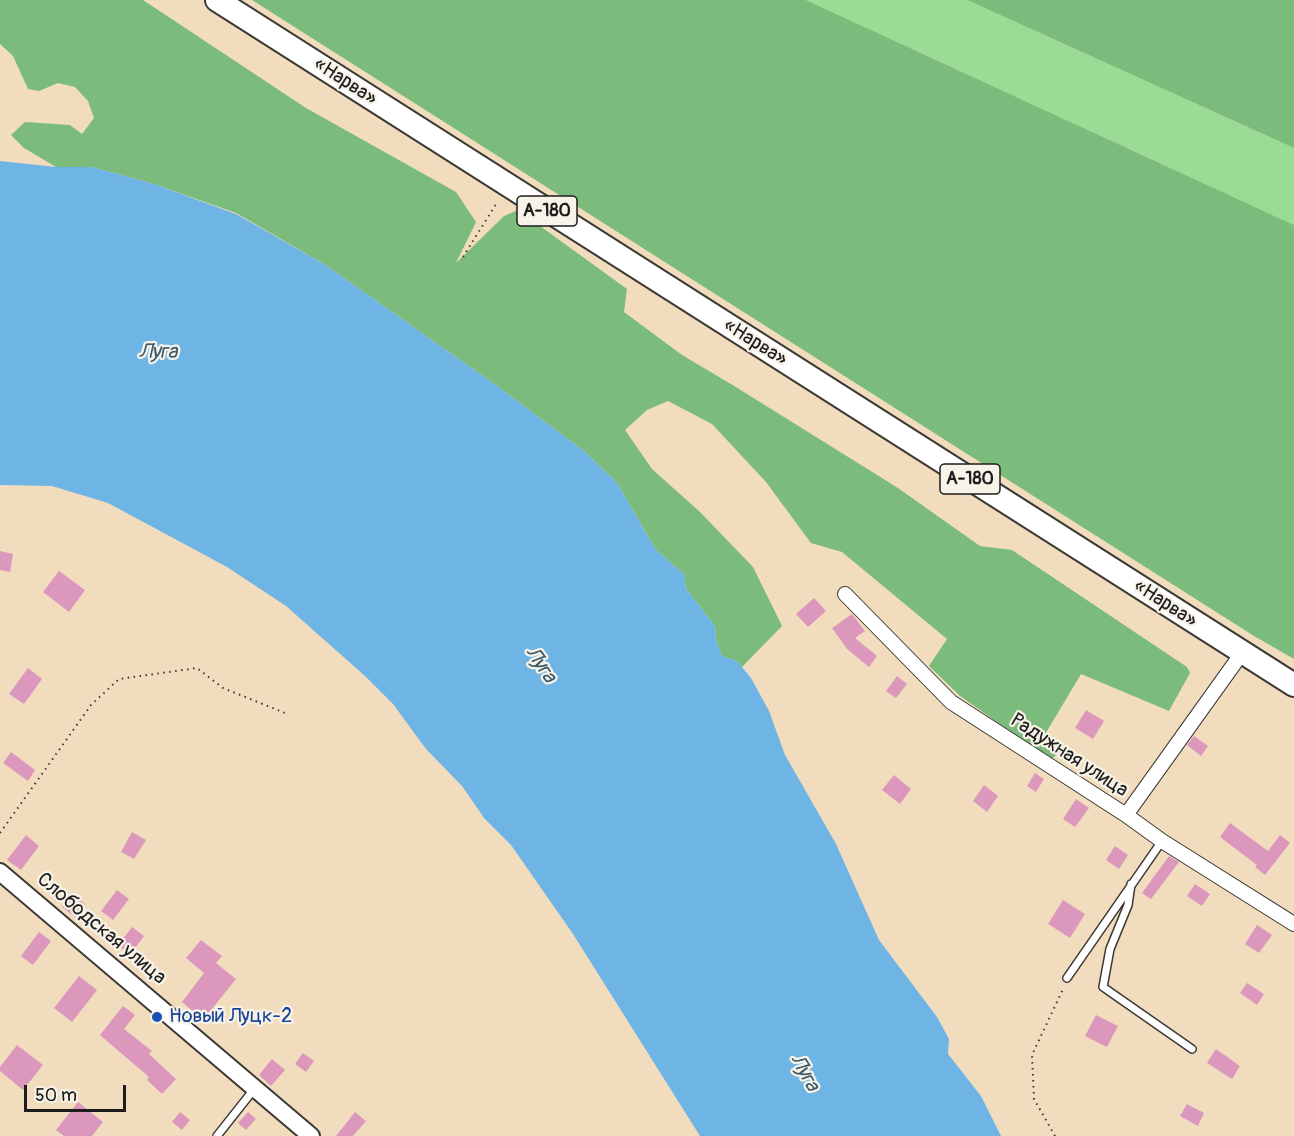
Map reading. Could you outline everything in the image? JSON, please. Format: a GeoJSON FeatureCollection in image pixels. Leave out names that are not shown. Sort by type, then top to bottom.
{"type":"FeatureCollection","features":[{"type":"Feature","properties":{"kind":"highway","name":"«Нарва»"},"geometry":{"type":"LineString","coordinates":[[217,0],[1294,685]]}},
{"type":"Feature","properties":{"kind":"street","name":"Радужная улица"},"geometry":{"type":"LineString","coordinates":[[845,594],[951,702],[1126,815],[1162,841],[1294,924]]}},
{"type":"Feature","properties":{"kind":"street"},"geometry":{"type":"LineString","coordinates":[[1126,815],[1242,653]]}},
{"type":"Feature","properties":{"kind":"street","name":"Слободская улица"},"geometry":{"type":"LineString","coordinates":[[0,872],[311,1136]]}},
{"type":"Feature","properties":{"kind":"lane"},"geometry":{"type":"LineString","coordinates":[[1067,978],[1162,841]]}},
{"type":"Feature","properties":{"kind":"lane"},"geometry":{"type":"LineString","coordinates":[[1131,884],[1128,905],[1110,949],[1103,987],[1192,1049]]}},
{"type":"Feature","properties":{"kind":"lane"},"geometry":{"type":"LineString","coordinates":[[217,1136],[255,1088]]}},
{"type":"Feature","properties":{"kind":"path"},"geometry":{"type":"LineString","coordinates":[[463,257],[507,186]]}},
{"type":"Feature","properties":{"kind":"path"},"geometry":{"type":"LineString","coordinates":[[0,834],[91,705],[119,679],[197,668],[223,688],[285,713]]}},
{"type":"Feature","properties":{"kind":"path"},"geometry":{"type":"LineString","coordinates":[[1056,1136],[1034,1100],[1032,1055],[1067,978]]}},
{"type":"Feature","properties":{"kind":"green space"},"geometry":{"type":"Polygon","coordinates":[[[0,0],[143,0],[306,108],[456,192],[476,222],[456,263],[504,216],[518,210],[627,289],[624,312],[682,355],[898,488],[980,546],[1012,550],[1187,667],[1190,673],[1169,711],[1081,674],[1044,736],[1057,754],[1051,760],[960,696],[929,666],[947,639],[842,552],[811,543],[766,482],[712,424],[668,401],[647,410],[625,430],[652,469],[700,512],[753,567],[782,626],[742,667],[737,661],[722,656],[716,640],[715,626],[686,589],[684,574],[656,550],[617,483],[584,451],[497,386],[324,264],[236,213],[154,184],[92,167],[56,167],[24,148],[11,135],[25,122],[70,125],[82,134],[94,118],[88,101],[75,87],[58,83],[39,91],[28,89],[13,56],[0,44],[0,0]]]}},
{"type":"Feature","properties":{"kind":"green space"},"geometry":{"type":"Polygon","coordinates":[[[252,0],[806,0],[1294,225],[1294,659],[1254,636],[252,0]]]}},
{"type":"Feature","properties":{"kind":"green space"},"geometry":{"type":"Polygon","coordinates":[[[806,0],[967,0],[1294,148],[1294,225],[806,0]]]}},
{"type":"Feature","properties":{"kind":"green space"},"geometry":{"type":"Polygon","coordinates":[[[967,0],[1294,0],[1294,148],[967,0]]]}},
{"type":"Feature","properties":{"kind":"water","name":"Луга"},"geometry":{"type":"Polygon","coordinates":[[[0,161],[56,167],[92,167],[154,184],[236,214],[324,264],[497,386],[584,451],[617,483],[656,550],[684,574],[686,589],[715,626],[716,640],[722,656],[737,661],[751,678],[769,711],[785,755],[836,844],[879,940],[937,1017],[949,1039],[948,1054],[981,1096],[1001,1136],[700,1136],[573,934],[511,845],[484,818],[462,786],[426,749],[393,704],[365,676],[286,606],[227,567],[108,503],[52,486],[0,485],[0,161]]]}},
{"type":"Feature","properties":{"kind":"building"},"geometry":{"type":"Polygon","coordinates":[[[0,551],[13,554],[10,572],[0,570],[0,551]]]}},
{"type":"Feature","properties":{"kind":"building"},"geometry":{"type":"Polygon","coordinates":[[[59,571],[85,590],[69,612],[43,592],[59,571]]]}},
{"type":"Feature","properties":{"kind":"building"},"geometry":{"type":"Polygon","coordinates":[[[814,598],[826,611],[808,627],[796,614],[814,598]]]}},
{"type":"Feature","properties":{"kind":"building"},"geometry":{"type":"Polygon","coordinates":[[[852,614],[865,631],[855,638],[877,656],[869,667],[847,649],[832,628],[852,614]]]}},
{"type":"Feature","properties":{"kind":"building"},"geometry":{"type":"Polygon","coordinates":[[[28,668],[42,679],[24,704],[9,694],[28,668]]]}},
{"type":"Feature","properties":{"kind":"building"},"geometry":{"type":"Polygon","coordinates":[[[897,676],[907,684],[896,698],[886,691],[897,676]]]}},
{"type":"Feature","properties":{"kind":"building"},"geometry":{"type":"Polygon","coordinates":[[[1086,710],[1104,721],[1093,739],[1075,728],[1086,710]]]}},
{"type":"Feature","properties":{"kind":"building"},"geometry":{"type":"Polygon","coordinates":[[[1194,736],[1208,746],[1201,756],[1187,745],[1194,736]]]}},
{"type":"Feature","properties":{"kind":"building"},"geometry":{"type":"Polygon","coordinates":[[[11,752],[35,770],[28,781],[3,763],[11,752]]]}},
{"type":"Feature","properties":{"kind":"building"},"geometry":{"type":"Polygon","coordinates":[[[1035,773],[1044,779],[1036,792],[1027,786],[1035,773]]]}},
{"type":"Feature","properties":{"kind":"building"},"geometry":{"type":"Polygon","coordinates":[[[894,775],[911,789],[900,804],[882,790],[894,775]]]}},
{"type":"Feature","properties":{"kind":"building"},"geometry":{"type":"Polygon","coordinates":[[[984,785],[998,796],[987,812],[973,801],[984,785]]]}},
{"type":"Feature","properties":{"kind":"building"},"geometry":{"type":"Polygon","coordinates":[[[1076,799],[1089,808],[1075,827],[1063,819],[1076,799]]]}},
{"type":"Feature","properties":{"kind":"building"},"geometry":{"type":"Polygon","coordinates":[[[1230,823],[1268,851],[1280,835],[1290,843],[1265,875],[1255,867],[1257,865],[1220,837],[1230,823]]]}},
{"type":"Feature","properties":{"kind":"building"},"geometry":{"type":"Polygon","coordinates":[[[132,832],[146,840],[134,859],[121,852],[132,832]]]}},
{"type":"Feature","properties":{"kind":"building"},"geometry":{"type":"Polygon","coordinates":[[[26,835],[39,846],[21,870],[7,860],[26,835]]]}},
{"type":"Feature","properties":{"kind":"building"},"geometry":{"type":"Polygon","coordinates":[[[1115,846],[1128,855],[1119,869],[1106,860],[1115,846]]]}},
{"type":"Feature","properties":{"kind":"building"},"geometry":{"type":"Polygon","coordinates":[[[1169,856],[1179,862],[1151,899],[1142,893],[1169,856]]]}},
{"type":"Feature","properties":{"kind":"building"},"geometry":{"type":"Polygon","coordinates":[[[1195,884],[1210,894],[1202,906],[1187,896],[1195,884]]]}},
{"type":"Feature","properties":{"kind":"building"},"geometry":{"type":"Polygon","coordinates":[[[117,890],[129,899],[113,920],[101,911],[117,890]]]}},
{"type":"Feature","properties":{"kind":"building"},"geometry":{"type":"Polygon","coordinates":[[[72,894],[85,904],[75,917],[62,907],[72,894]]]}},
{"type":"Feature","properties":{"kind":"building"},"geometry":{"type":"Polygon","coordinates":[[[1063,900],[1085,914],[1070,938],[1048,924],[1063,900]]]}},
{"type":"Feature","properties":{"kind":"building"},"geometry":{"type":"Polygon","coordinates":[[[1257,925],[1272,935],[1259,953],[1245,944],[1257,925]]]}},
{"type":"Feature","properties":{"kind":"building"},"geometry":{"type":"Polygon","coordinates":[[[132,927],[144,936],[130,955],[118,945],[132,927]]]}},
{"type":"Feature","properties":{"kind":"building"},"geometry":{"type":"Polygon","coordinates":[[[39,932],[51,941],[33,965],[21,956],[39,932]]]}},
{"type":"Feature","properties":{"kind":"building"},"geometry":{"type":"Polygon","coordinates":[[[201,940],[222,956],[216,963],[236,979],[203,1020],[182,1002],[204,973],[186,958],[201,940]]]}},
{"type":"Feature","properties":{"kind":"building"},"geometry":{"type":"Polygon","coordinates":[[[79,976],[97,990],[72,1022],[54,1008],[79,976]]]}},
{"type":"Feature","properties":{"kind":"building"},"geometry":{"type":"Polygon","coordinates":[[[1247,983],[1264,994],[1257,1005],[1240,993],[1247,983]]]}},
{"type":"Feature","properties":{"kind":"building"},"geometry":{"type":"Polygon","coordinates":[[[123,1006],[135,1015],[124,1029],[152,1051],[149,1054],[176,1079],[162,1094],[147,1080],[149,1077],[100,1035],[123,1006]]]}},
{"type":"Feature","properties":{"kind":"building"},"geometry":{"type":"Polygon","coordinates":[[[1096,1015],[1118,1026],[1107,1047],[1085,1036],[1096,1015]]]}},
{"type":"Feature","properties":{"kind":"building"},"geometry":{"type":"Polygon","coordinates":[[[17,1045],[43,1065],[23,1090],[0,1071],[0,1067],[17,1045]]]}},
{"type":"Feature","properties":{"kind":"building"},"geometry":{"type":"Polygon","coordinates":[[[1216,1049],[1240,1066],[1232,1079],[1207,1063],[1216,1049]]]}},
{"type":"Feature","properties":{"kind":"building"},"geometry":{"type":"Polygon","coordinates":[[[303,1053],[314,1061],[306,1072],[295,1064],[303,1053]]]}},
{"type":"Feature","properties":{"kind":"building"},"geometry":{"type":"Polygon","coordinates":[[[272,1059],[285,1070],[271,1086],[259,1075],[272,1059]]]}},
{"type":"Feature","properties":{"kind":"building"},"geometry":{"type":"Polygon","coordinates":[[[78,1102],[103,1122],[92,1136],[64,1136],[56,1130],[78,1102]]]}},
{"type":"Feature","properties":{"kind":"building"},"geometry":{"type":"Polygon","coordinates":[[[1187,1104],[1204,1113],[1198,1126],[1180,1116],[1187,1104]]]}},
{"type":"Feature","properties":{"kind":"building"},"geometry":{"type":"Polygon","coordinates":[[[180,1112],[190,1120],[182,1130],[172,1122],[180,1112]]]}},
{"type":"Feature","properties":{"kind":"building"},"geometry":{"type":"Polygon","coordinates":[[[248,1112],[256,1119],[246,1130],[238,1123],[248,1112]]]}},
{"type":"Feature","properties":{"kind":"building"},"geometry":{"type":"Polygon","coordinates":[[[355,1112],[366,1121],[353,1136],[336,1136],[355,1112]]]}},
{"type":"Feature","properties":{"kind":"place","name":"Новый Луцк-2"},"geometry":{"type":"Point","coordinates":[157,1017]}}]}
